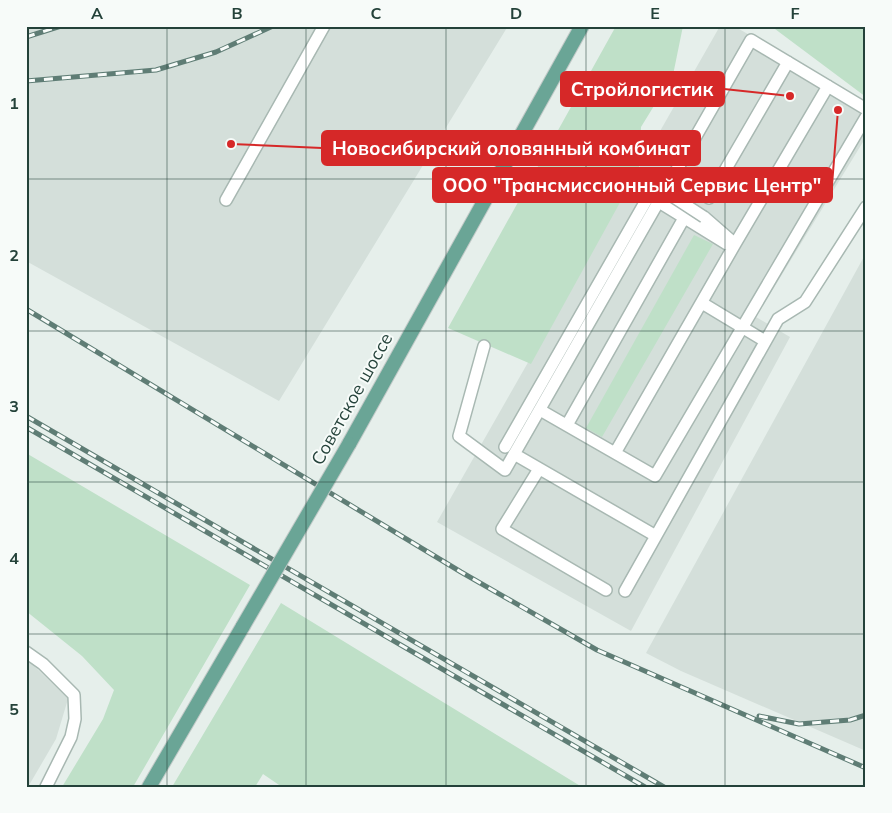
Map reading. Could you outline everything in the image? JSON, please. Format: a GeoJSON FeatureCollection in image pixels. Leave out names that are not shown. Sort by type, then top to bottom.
{"type":"FeatureCollection","features":[{"type":"Feature","properties":{"kind":"main road","name":"Советское шоссе"},"geometry":{"type":"LineString","coordinates":[[148,787],[349,444],[582,26]]}},
{"type":"Feature","properties":{"kind":"street"},"geometry":{"type":"LineString","coordinates":[[226,200],[324,26]]}},
{"type":"Feature","properties":{"kind":"street"},"geometry":{"type":"LineString","coordinates":[[484,346],[459,436],[505,470],[751,40],[866,109]]}},
{"type":"Feature","properties":{"kind":"street"},"geometry":{"type":"LineString","coordinates":[[673,176],[709,198],[788,62]]}},
{"type":"Feature","properties":{"kind":"street"},"geometry":{"type":"LineString","coordinates":[[615,453],[828,86]]}},
{"type":"Feature","properties":{"kind":"street"},"geometry":{"type":"LineString","coordinates":[[540,410],[655,476],[866,117]]}},
{"type":"Feature","properties":{"kind":"street"},"geometry":{"type":"LineString","coordinates":[[504,446],[655,186],[704,217],[735,244]]}},
{"type":"Feature","properties":{"kind":"street"},"geometry":{"type":"LineString","coordinates":[[659,202],[727,244],[735,244]]}},
{"type":"Feature","properties":{"kind":"street"},"geometry":{"type":"LineString","coordinates":[[624,592],[778,319],[806,302],[866,207]]}},
{"type":"Feature","properties":{"kind":"street"},"geometry":{"type":"LineString","coordinates":[[567,425],[684,218]]}},
{"type":"Feature","properties":{"kind":"street"},"geometry":{"type":"LineString","coordinates":[[702,303],[765,341]]}},
{"type":"Feature","properties":{"kind":"street"},"geometry":{"type":"LineString","coordinates":[[514,454],[656,536]]}},
{"type":"Feature","properties":{"kind":"street"},"geometry":{"type":"LineString","coordinates":[[539,468],[502,529],[606,590]]}},
{"type":"Feature","properties":{"kind":"street"},"geometry":{"type":"LineString","coordinates":[[26,652],[43,664],[74,695],[76,719],[71,737],[46,787]]}},
{"type":"Feature","properties":{"kind":"shaded area"},"geometry":{"type":"Polygon","coordinates":[[[26,26],[508,26],[279,401],[26,261],[26,26]]]}},
{"type":"Feature","properties":{"kind":"shaded area"},"geometry":{"type":"Polygon","coordinates":[[[720,26],[734,26],[866,103],[866,137],[756,317],[790,337],[631,631],[437,522],[720,26]]]}},
{"type":"Feature","properties":{"kind":"shaded area"},"geometry":{"type":"Polygon","coordinates":[[[866,253],[866,751],[681,671],[646,653],[866,253]]]}},
{"type":"Feature","properties":{"kind":"shaded area"},"geometry":{"type":"Polygon","coordinates":[[[26,658],[68,699],[56,739],[28,787],[26,787],[26,658]]]}},
{"type":"Feature","properties":{"kind":"green space"},"geometry":{"type":"Polygon","coordinates":[[[616,26],[683,26],[673,75],[641,127],[639,168],[531,364],[448,328],[616,26]]]}},
{"type":"Feature","properties":{"kind":"green space"},"geometry":{"type":"Polygon","coordinates":[[[771,26],[866,26],[866,97],[771,26]]]}},
{"type":"Feature","properties":{"kind":"green space"},"geometry":{"type":"Polygon","coordinates":[[[694,235],[713,244],[602,437],[586,428],[694,235]]]}},
{"type":"Feature","properties":{"kind":"green space"},"geometry":{"type":"Polygon","coordinates":[[[26,453],[250,585],[133,787],[62,787],[103,719],[114,690],[82,656],[26,611],[26,453]]]}},
{"type":"Feature","properties":{"kind":"green space"},"geometry":{"type":"Polygon","coordinates":[[[281,603],[582,787],[282,787],[263,774],[255,787],[172,787],[281,603]]]}},
{"type":"Feature","properties":{"kind":"railway"},"geometry":{"type":"LineString","coordinates":[[26,37],[61,26]]}},
{"type":"Feature","properties":{"kind":"railway"},"geometry":{"type":"LineString","coordinates":[[26,81],[156,70],[216,52],[273,26]]}},
{"type":"Feature","properties":{"kind":"railway"},"geometry":{"type":"LineString","coordinates":[[26,309],[461,572],[597,650],[866,768]]}},
{"type":"Feature","properties":{"kind":"railway"},"geometry":{"type":"LineString","coordinates":[[26,416],[664,787]]}},
{"type":"Feature","properties":{"kind":"railway"},"geometry":{"type":"LineString","coordinates":[[26,427],[645,787]]}},
{"type":"Feature","properties":{"kind":"railway"},"geometry":{"type":"LineString","coordinates":[[759,716],[799,724],[850,720],[866,715]]}},
{"type":"Feature","properties":{"kind":"place","name":"Стройлогистик"},"geometry":{"type":"Point","coordinates":[790,96]}},
{"type":"Feature","properties":{"kind":"place","name":"ООО \"Трансмиссионный Сервис Центр\""},"geometry":{"type":"Point","coordinates":[838,110]}},
{"type":"Feature","properties":{"kind":"place","name":"Новосибирский оловянный комбинат"},"geometry":{"type":"Point","coordinates":[231,144]}}]}
